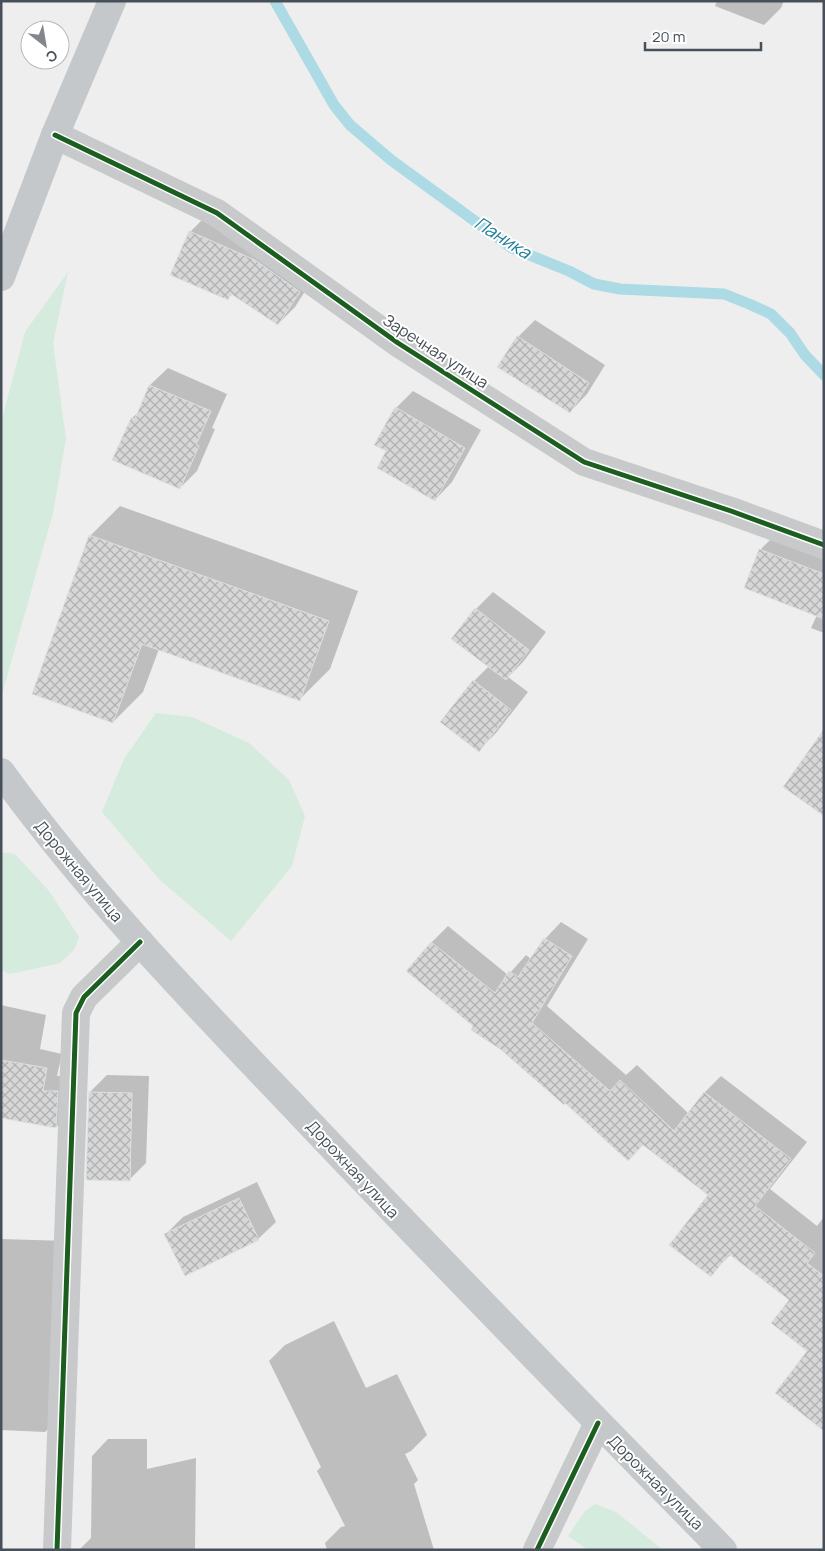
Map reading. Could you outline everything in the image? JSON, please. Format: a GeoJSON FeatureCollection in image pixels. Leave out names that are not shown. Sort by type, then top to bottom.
{"type":"FeatureCollection","features":[{"type":"Feature","properties":{"kind":"main road"},"geometry":{"type":"LineString","coordinates":[[1,277],[55,135],[112,1]]}},
{"type":"Feature","properties":{"kind":"main road","name":"Дорожная улица"},"geometry":{"type":"LineString","coordinates":[[1,772],[38,824],[89,885],[192,1000],[427,1248],[723,1550]]}},
{"type":"Feature","properties":{"kind":"street","name":"Заречная улица"},"geometry":{"type":"LineString","coordinates":[[55,135],[217,214],[398,343],[584,462],[824,545]]}},
{"type":"Feature","properties":{"kind":"street"},"geometry":{"type":"LineString","coordinates":[[57,1550],[76,1013],[84,997],[140,942]]}},
{"type":"Feature","properties":{"kind":"street"},"geometry":{"type":"LineString","coordinates":[[537,1550],[598,1423]]}},
{"type":"Feature","properties":{"kind":"green space"},"geometry":{"type":"Polygon","coordinates":[[[68,272],[53,343],[66,439],[53,513],[1,698],[1,423],[25,332],[68,272]]]}},
{"type":"Feature","properties":{"kind":"green space"},"geometry":{"type":"Polygon","coordinates":[[[156,713],[192,717],[249,743],[289,780],[305,816],[292,866],[231,941],[160,880],[102,812],[124,759],[156,713]]]}},
{"type":"Feature","properties":{"kind":"green space"},"geometry":{"type":"Polygon","coordinates":[[[1,852],[15,854],[49,891],[79,937],[74,950],[60,963],[10,974],[1,970],[1,852]]]}},
{"type":"Feature","properties":{"kind":"green space"},"geometry":{"type":"Polygon","coordinates":[[[595,1504],[616,1512],[663,1550],[588,1550],[568,1536],[585,1511],[595,1504]]]}},
{"type":"Feature","properties":{"kind":"building"},"geometry":{"type":"Polygon","coordinates":[[[189,231],[255,260],[300,292],[278,325],[231,294],[228,300],[170,275],[189,231]]]}},
{"type":"Feature","properties":{"kind":"building"},"geometry":{"type":"Polygon","coordinates":[[[517,336],[589,383],[570,413],[497,367],[517,336]]]}},
{"type":"Feature","properties":{"kind":"building"},"geometry":{"type":"Polygon","coordinates":[[[149,385],[211,411],[196,445],[199,446],[180,489],[112,460],[131,418],[135,419],[149,385]]]}},
{"type":"Feature","properties":{"kind":"building"},"geometry":{"type":"Polygon","coordinates":[[[395,407],[465,448],[435,501],[377,468],[386,451],[374,445],[395,407]]]}},
{"type":"Feature","properties":{"kind":"building"},"geometry":{"type":"Polygon","coordinates":[[[89,535],[329,621],[300,701],[142,644],[113,723],[32,694],[89,535]]]}},
{"type":"Feature","properties":{"kind":"building"},"geometry":{"type":"Polygon","coordinates":[[[759,549],[824,574],[824,619],[744,588],[759,549]]]}},
{"type":"Feature","properties":{"kind":"building"},"geometry":{"type":"Polygon","coordinates":[[[475,608],[529,650],[506,680],[451,639],[475,608]]]}},
{"type":"Feature","properties":{"kind":"building"},"geometry":{"type":"Polygon","coordinates":[[[473,680],[511,710],[479,752],[440,722],[473,680]]]}},
{"type":"Feature","properties":{"kind":"building"},"geometry":{"type":"Polygon","coordinates":[[[824,729],[824,816],[783,787],[824,729]]]}},
{"type":"Feature","properties":{"kind":"building"},"geometry":{"type":"Polygon","coordinates":[[[544,938],[572,956],[532,1023],[610,1091],[620,1080],[674,1131],[704,1092],[791,1159],[755,1206],[815,1253],[807,1263],[824,1276],[824,1431],[775,1393],[807,1351],[771,1323],[789,1300],[729,1254],[711,1277],[669,1245],[708,1195],[643,1145],[628,1161],[565,1103],[564,1105],[500,1049],[471,1030],[473,1026],[406,971],[431,942],[495,993],[509,971],[518,977],[544,938]]]}},
{"type":"Feature","properties":{"kind":"building"},"geometry":{"type":"Polygon","coordinates":[[[1,1060],[47,1068],[43,1091],[58,1091],[56,1128],[1,1118],[1,1060]]]}},
{"type":"Feature","properties":{"kind":"building"},"geometry":{"type":"Polygon","coordinates":[[[89,1092],[132,1093],[130,1181],[86,1180],[89,1092]]]}},
{"type":"Feature","properties":{"kind":"building"},"geometry":{"type":"Polygon","coordinates":[[[239,1198],[259,1240],[185,1276],[164,1234],[239,1198]]]}},
{"type":"Feature","properties":{"kind":"waterway","name":"Паника"},"geometry":{"type":"LineString","coordinates":[[275,1],[334,105],[350,125],[391,160],[512,248],[569,271],[594,284],[620,289],[724,294],[749,304],[771,314],[790,333],[805,355],[824,375]]}},
{"type":"Feature","properties":{"kind":"cycle path"},"geometry":{"type":"LineString","coordinates":[[55,135],[217,213],[398,343],[584,462],[731,511],[824,545]]}},
{"type":"Feature","properties":{"kind":"cycle path"},"geometry":{"type":"LineString","coordinates":[[57,1550],[76,1013],[84,997],[140,942]]}},
{"type":"Feature","properties":{"kind":"cycle path"},"geometry":{"type":"LineString","coordinates":[[537,1550],[598,1423]]}}]}
